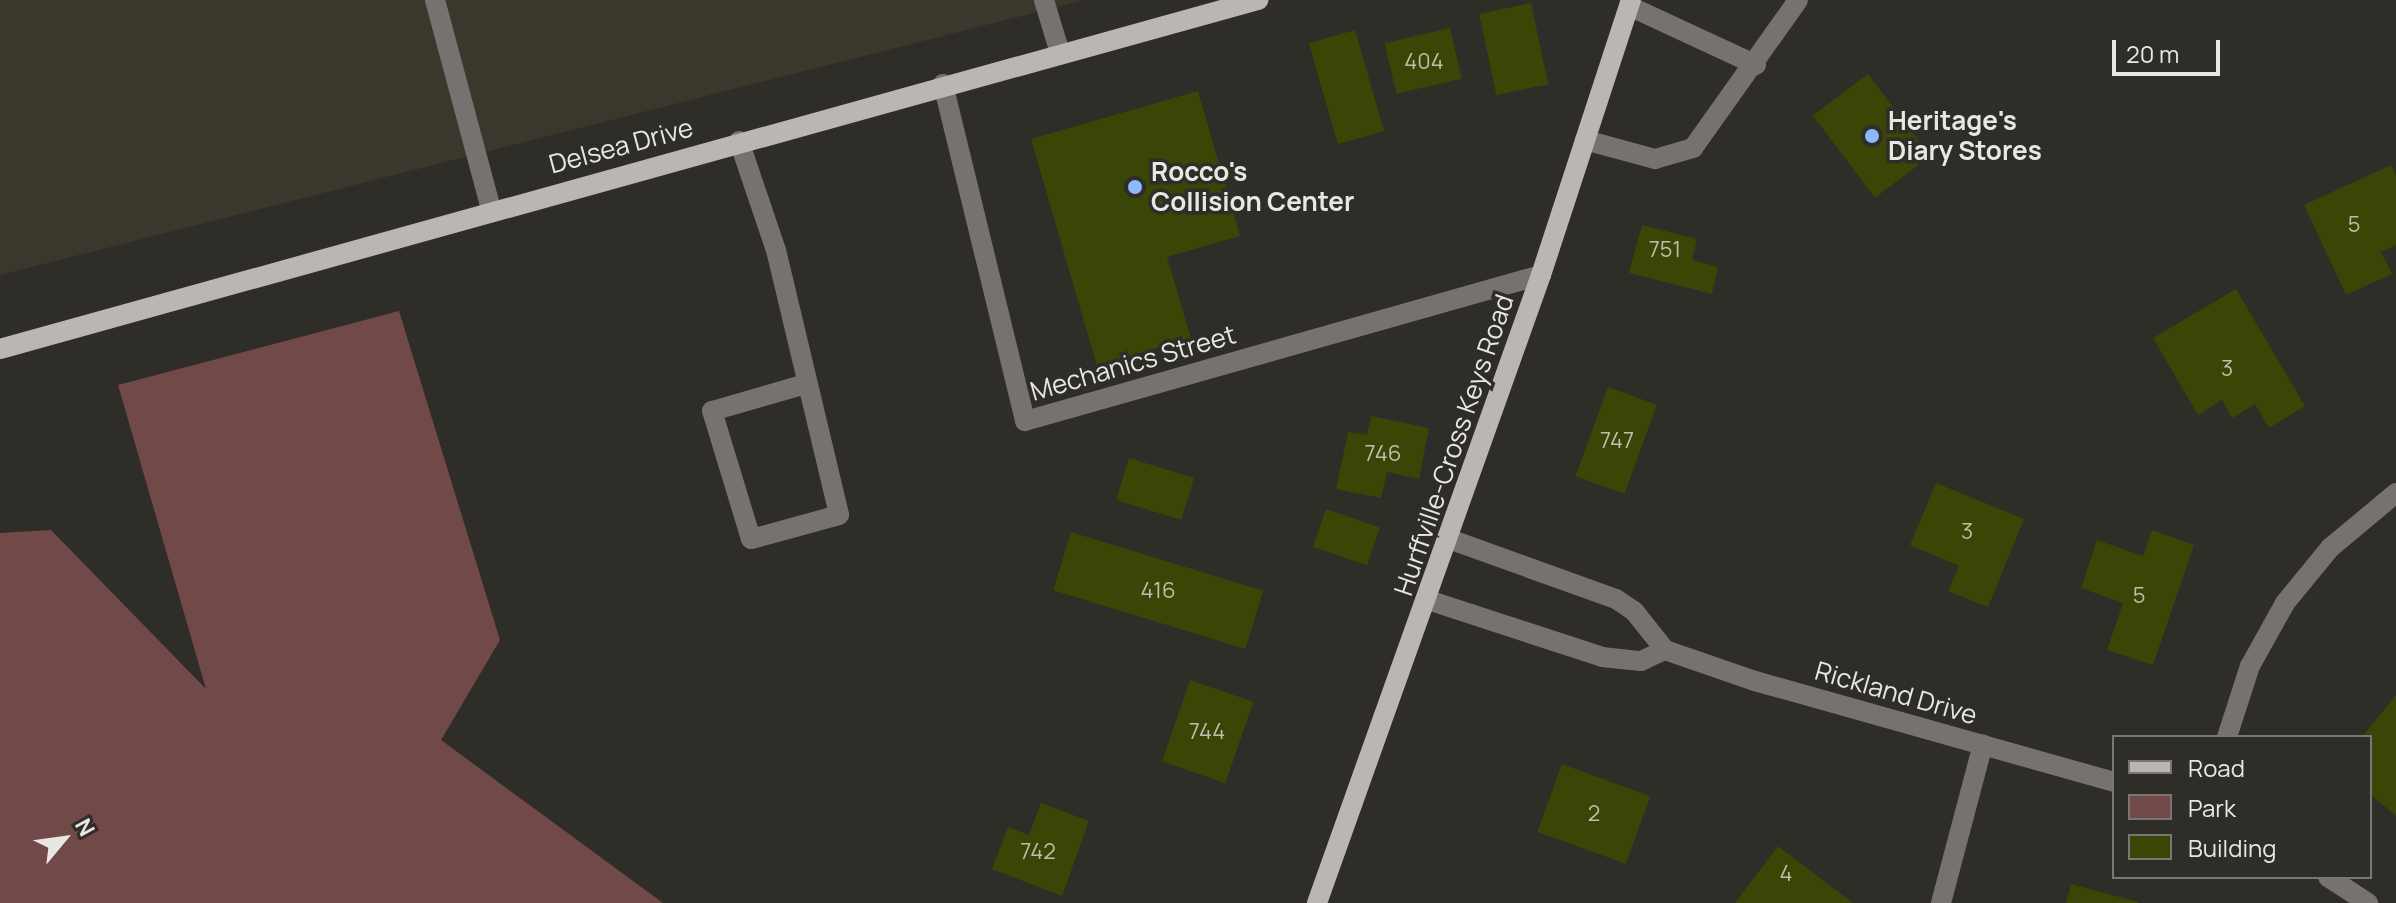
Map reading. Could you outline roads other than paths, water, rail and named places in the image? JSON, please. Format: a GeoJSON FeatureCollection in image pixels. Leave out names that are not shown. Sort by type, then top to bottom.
{"type":"FeatureCollection","features":[{"type":"Feature","properties":{"kind":"main road","name":"Delsea Drive"},"geometry":{"type":"LineString","coordinates":[[0,349],[491,209],[1258,0]]}},
{"type":"Feature","properties":{"kind":"main road","name":"Hurffville-Cross Keys Road"},"geometry":{"type":"LineString","coordinates":[[1317,903],[1428,600],[1541,275],[1630,3]]}},
{"type":"Feature","properties":{"kind":"street"},"geometry":{"type":"LineString","coordinates":[[435,0],[491,209]]}},
{"type":"Feature","properties":{"kind":"street"},"geometry":{"type":"LineString","coordinates":[[1044,0],[1060,53]]}},
{"type":"Feature","properties":{"kind":"street"},"geometry":{"type":"LineString","coordinates":[[1585,140],[1655,159],[1693,148],[1756,65],[1798,0]]}},
{"type":"Feature","properties":{"kind":"street"},"geometry":{"type":"LineString","coordinates":[[1630,3],[1756,65]]}},
{"type":"Feature","properties":{"kind":"street","name":"Mechanics Street"},"geometry":{"type":"LineString","coordinates":[[943,84],[1025,421],[1541,275]]}},
{"type":"Feature","properties":{"kind":"street"},"geometry":{"type":"LineString","coordinates":[[739,141],[776,250],[839,515],[751,539],[712,411],[806,384]]}},
{"type":"Feature","properties":{"kind":"street"},"geometry":{"type":"LineString","coordinates":[[2228,735],[2256,652],[2285,603],[2330,548],[2396,493]]}},
{"type":"Feature","properties":{"kind":"street"},"geometry":{"type":"LineString","coordinates":[[1428,600],[1602,657],[1641,661],[1665,650],[1634,611],[1616,599],[1449,539]]}},
{"type":"Feature","properties":{"kind":"street","name":"Rickland Drive"},"geometry":{"type":"LineString","coordinates":[[1665,650],[2112,781]]}},
{"type":"Feature","properties":{"kind":"street"},"geometry":{"type":"LineString","coordinates":[[1941,903],[1983,744]]}},
{"type":"Feature","properties":{"kind":"street"},"geometry":{"type":"LineString","coordinates":[[2331,879],[2368,903]]}},
{"type":"Feature","properties":{"kind":"place","name":"Heritage's Diary Stores"},"geometry":{"type":"Point","coordinates":[1872,136]}},
{"type":"Feature","properties":{"kind":"place","name":"Rocco's Collision Center"},"geometry":{"type":"Point","coordinates":[1135,187]}}]}
